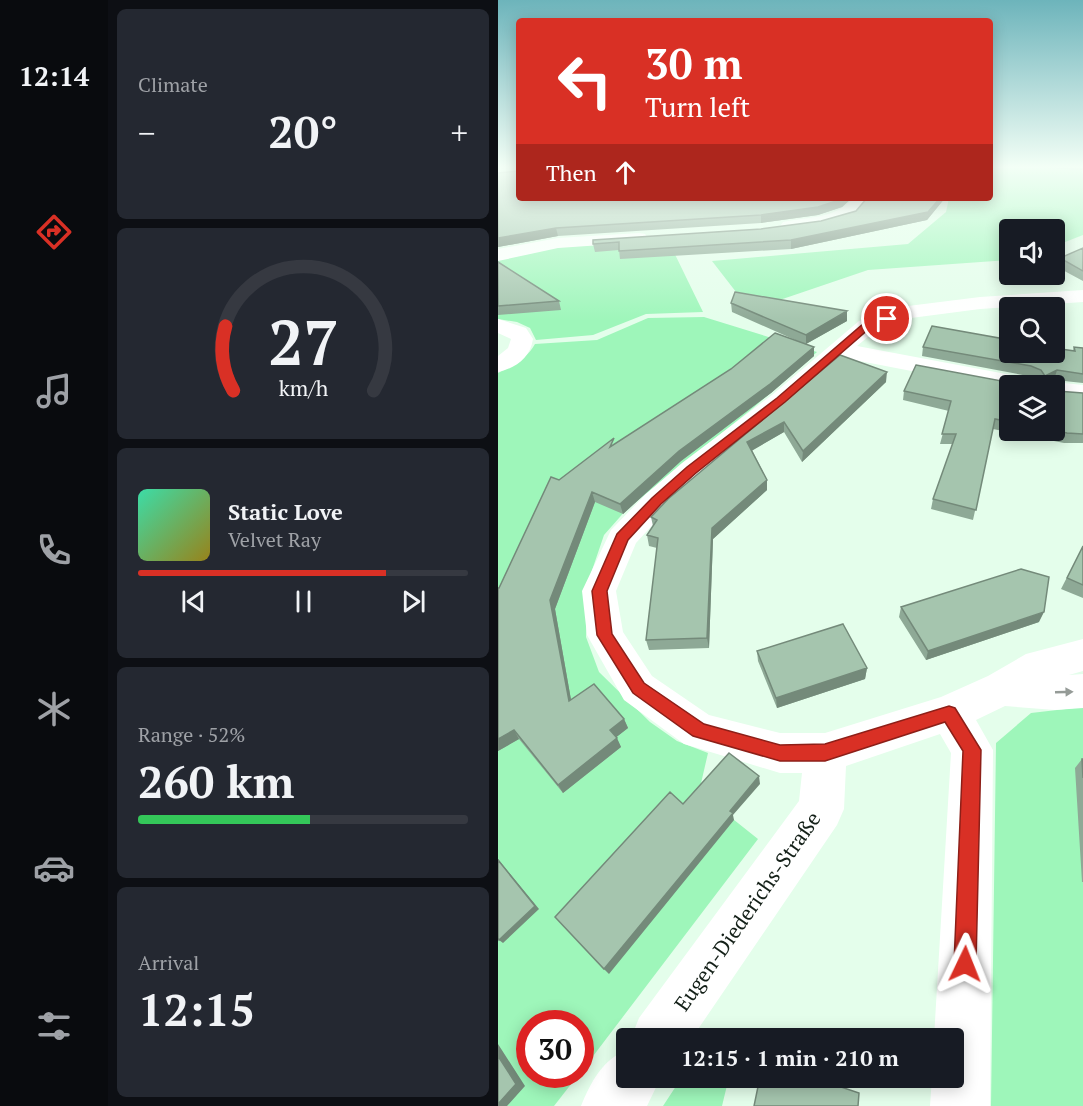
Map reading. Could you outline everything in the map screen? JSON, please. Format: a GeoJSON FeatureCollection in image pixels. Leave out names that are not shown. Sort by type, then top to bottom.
{"type":"FeatureCollection","features":[{"type":"Feature","properties":{"kind":"street"},"geometry":{"type":"LineString","coordinates":[[773,229],[834,218]]}},
{"type":"Feature","properties":{"kind":"street"},"geometry":{"type":"LineString","coordinates":[[498,255],[558,243],[659,237]]}},
{"type":"Feature","properties":{"kind":"street"},"geometry":{"type":"LineString","coordinates":[[1083,296],[980,303],[908,312],[867,326],[657,501],[622,538],[599,591],[604,635],[638,688],[699,731],[780,753],[825,753],[949,713],[1002,688],[1040,666],[1083,655]]}},
{"type":"Feature","properties":{"kind":"street"},"geometry":{"type":"LineString","coordinates":[[498,326],[518,333],[522,339],[521,347],[515,355],[498,365]]}},
{"type":"Feature","properties":{"kind":"street"},"geometry":{"type":"LineString","coordinates":[[839,351],[999,381]]}},
{"type":"Feature","properties":{"kind":"street"},"geometry":{"type":"LineString","coordinates":[[1065,391],[1083,393]]}},
{"type":"Feature","properties":{"kind":"street"},"geometry":{"type":"LineString","coordinates":[[1002,688],[1055,693],[1083,692]]}},
{"type":"Feature","properties":{"kind":"street"},"geometry":{"type":"LineString","coordinates":[[949,713],[972,750],[960,1106]]}},
{"type":"Feature","properties":{"kind":"street","name":"Eugen-Diederichs-Straße"},"geometry":{"type":"LineString","coordinates":[[666,1028],[821,809],[825,753]]}},
{"type":"Feature","properties":{"kind":"street"},"geometry":{"type":"LineString","coordinates":[[611,1106],[624,1088]]}},
{"type":"Feature","properties":{"kind":"green space"},"geometry":{"type":"Polygon","coordinates":[[[939,218],[1083,218],[1083,235],[1065,242],[1065,219],[999,219],[999,261],[868,270],[750,310],[712,261],[908,244],[939,218]]]}},
{"type":"Feature","properties":{"kind":"green space"},"geometry":{"type":"Polygon","coordinates":[[[668,240],[703,312],[646,314],[593,335],[536,340],[530,328],[517,322],[498,319],[498,259],[548,248],[668,240]]]}},
{"type":"Feature","properties":{"kind":"green space"},"geometry":{"type":"Polygon","coordinates":[[[704,317],[817,352],[753,408],[627,509],[604,535],[587,585],[586,637],[599,672],[650,722],[677,741],[708,753],[699,792],[758,839],[594,1055],[594,1010],[516,1010],[516,1088],[568,1088],[554,1106],[498,1106],[498,373],[523,358],[535,344],[597,340],[648,318],[704,317]]]}},
{"type":"Feature","properties":{"kind":"green space"},"geometry":{"type":"Polygon","coordinates":[[[1083,707],[1083,1106],[991,1106],[996,743],[1031,713],[1083,707]]]}},
{"type":"Feature","properties":{"kind":"green space"},"geometry":{"type":"Polygon","coordinates":[[[675,1088],[726,1088],[722,1106],[663,1106],[675,1088]]]}},
{"type":"Feature","properties":{"kind":"building"},"geometry":{"type":"Polygon","coordinates":[[[498,218],[720,218],[556,228],[498,238],[498,218]]]}},
{"type":"Feature","properties":{"kind":"building"},"geometry":{"type":"Polygon","coordinates":[[[833,218],[901,218],[791,240],[619,251],[619,242],[593,244],[593,240],[761,229],[833,218]]]}},
{"type":"Feature","properties":{"kind":"building"},"geometry":{"type":"Polygon","coordinates":[[[1083,248],[1083,271],[1065,261],[1065,256],[1083,248]]]}},
{"type":"Feature","properties":{"kind":"building"},"geometry":{"type":"Polygon","coordinates":[[[498,262],[559,301],[498,306],[498,262]]]}},
{"type":"Feature","properties":{"kind":"building"},"geometry":{"type":"Polygon","coordinates":[[[735,292],[847,311],[806,335],[731,303],[735,292]]]}},
{"type":"Feature","properties":{"kind":"building"},"geometry":{"type":"Polygon","coordinates":[[[932,326],[999,338],[999,360],[923,347],[932,326]]]}},
{"type":"Feature","properties":{"kind":"building"},"geometry":{"type":"Polygon","coordinates":[[[775,333],[814,347],[770,384],[679,451],[620,504],[592,492],[550,600],[569,701],[594,684],[624,719],[610,730],[617,738],[558,785],[514,730],[498,739],[498,588],[551,477],[559,480],[614,438],[610,447],[731,369],[775,333]]]}},
{"type":"Feature","properties":{"kind":"building"},"geometry":{"type":"Polygon","coordinates":[[[1074,347],[1083,348],[1083,374],[1057,370],[1044,375],[1041,370],[1014,363],[1065,363],[1065,350],[1075,351],[1074,347]]]}},
{"type":"Feature","properties":{"kind":"building"},"geometry":{"type":"Polygon","coordinates":[[[840,355],[887,372],[803,451],[784,422],[747,442],[767,480],[712,528],[707,638],[646,640],[658,538],[647,535],[657,520],[651,517],[668,499],[840,355]]]}},
{"type":"Feature","properties":{"kind":"building"},"geometry":{"type":"Polygon","coordinates":[[[916,365],[999,381],[999,420],[995,419],[976,510],[933,499],[956,434],[942,434],[951,401],[904,391],[916,365]]]}},
{"type":"Feature","properties":{"kind":"building"},"geometry":{"type":"Polygon","coordinates":[[[1065,392],[1083,393],[1083,434],[1065,433],[1065,392]]]}},
{"type":"Feature","properties":{"kind":"building"},"geometry":{"type":"Polygon","coordinates":[[[1083,546],[1083,585],[1067,578],[1083,546]]]}},
{"type":"Feature","properties":{"kind":"building"},"geometry":{"type":"Polygon","coordinates":[[[1021,569],[1049,577],[1044,612],[928,651],[901,607],[1021,569]]]}},
{"type":"Feature","properties":{"kind":"building"},"geometry":{"type":"Polygon","coordinates":[[[843,624],[867,668],[776,698],[757,651],[843,624]]]}},
{"type":"Feature","properties":{"kind":"building"},"geometry":{"type":"Polygon","coordinates":[[[729,753],[759,776],[730,811],[733,813],[604,969],[555,917],[670,792],[683,804],[729,753]]]}},
{"type":"Feature","properties":{"kind":"building"},"geometry":{"type":"Polygon","coordinates":[[[498,860],[535,906],[499,940],[498,938],[498,860]]]}},
{"type":"Feature","properties":{"kind":"building"},"geometry":{"type":"Polygon","coordinates":[[[498,1056],[516,1084],[498,1104],[498,1056]]]}},
{"type":"Feature","properties":{"kind":"building"},"geometry":{"type":"Polygon","coordinates":[[[758,1088],[844,1088],[859,1093],[858,1106],[754,1106],[758,1088]]]}},
{"type":"Feature","properties":{"kind":"route"},"geometry":{"type":"LineString","coordinates":[[887,319],[867,326],[781,400],[692,470],[657,501],[622,538],[599,591],[604,635],[638,688],[699,731],[780,753],[825,753],[949,713],[972,750],[965,964]]}}]}
